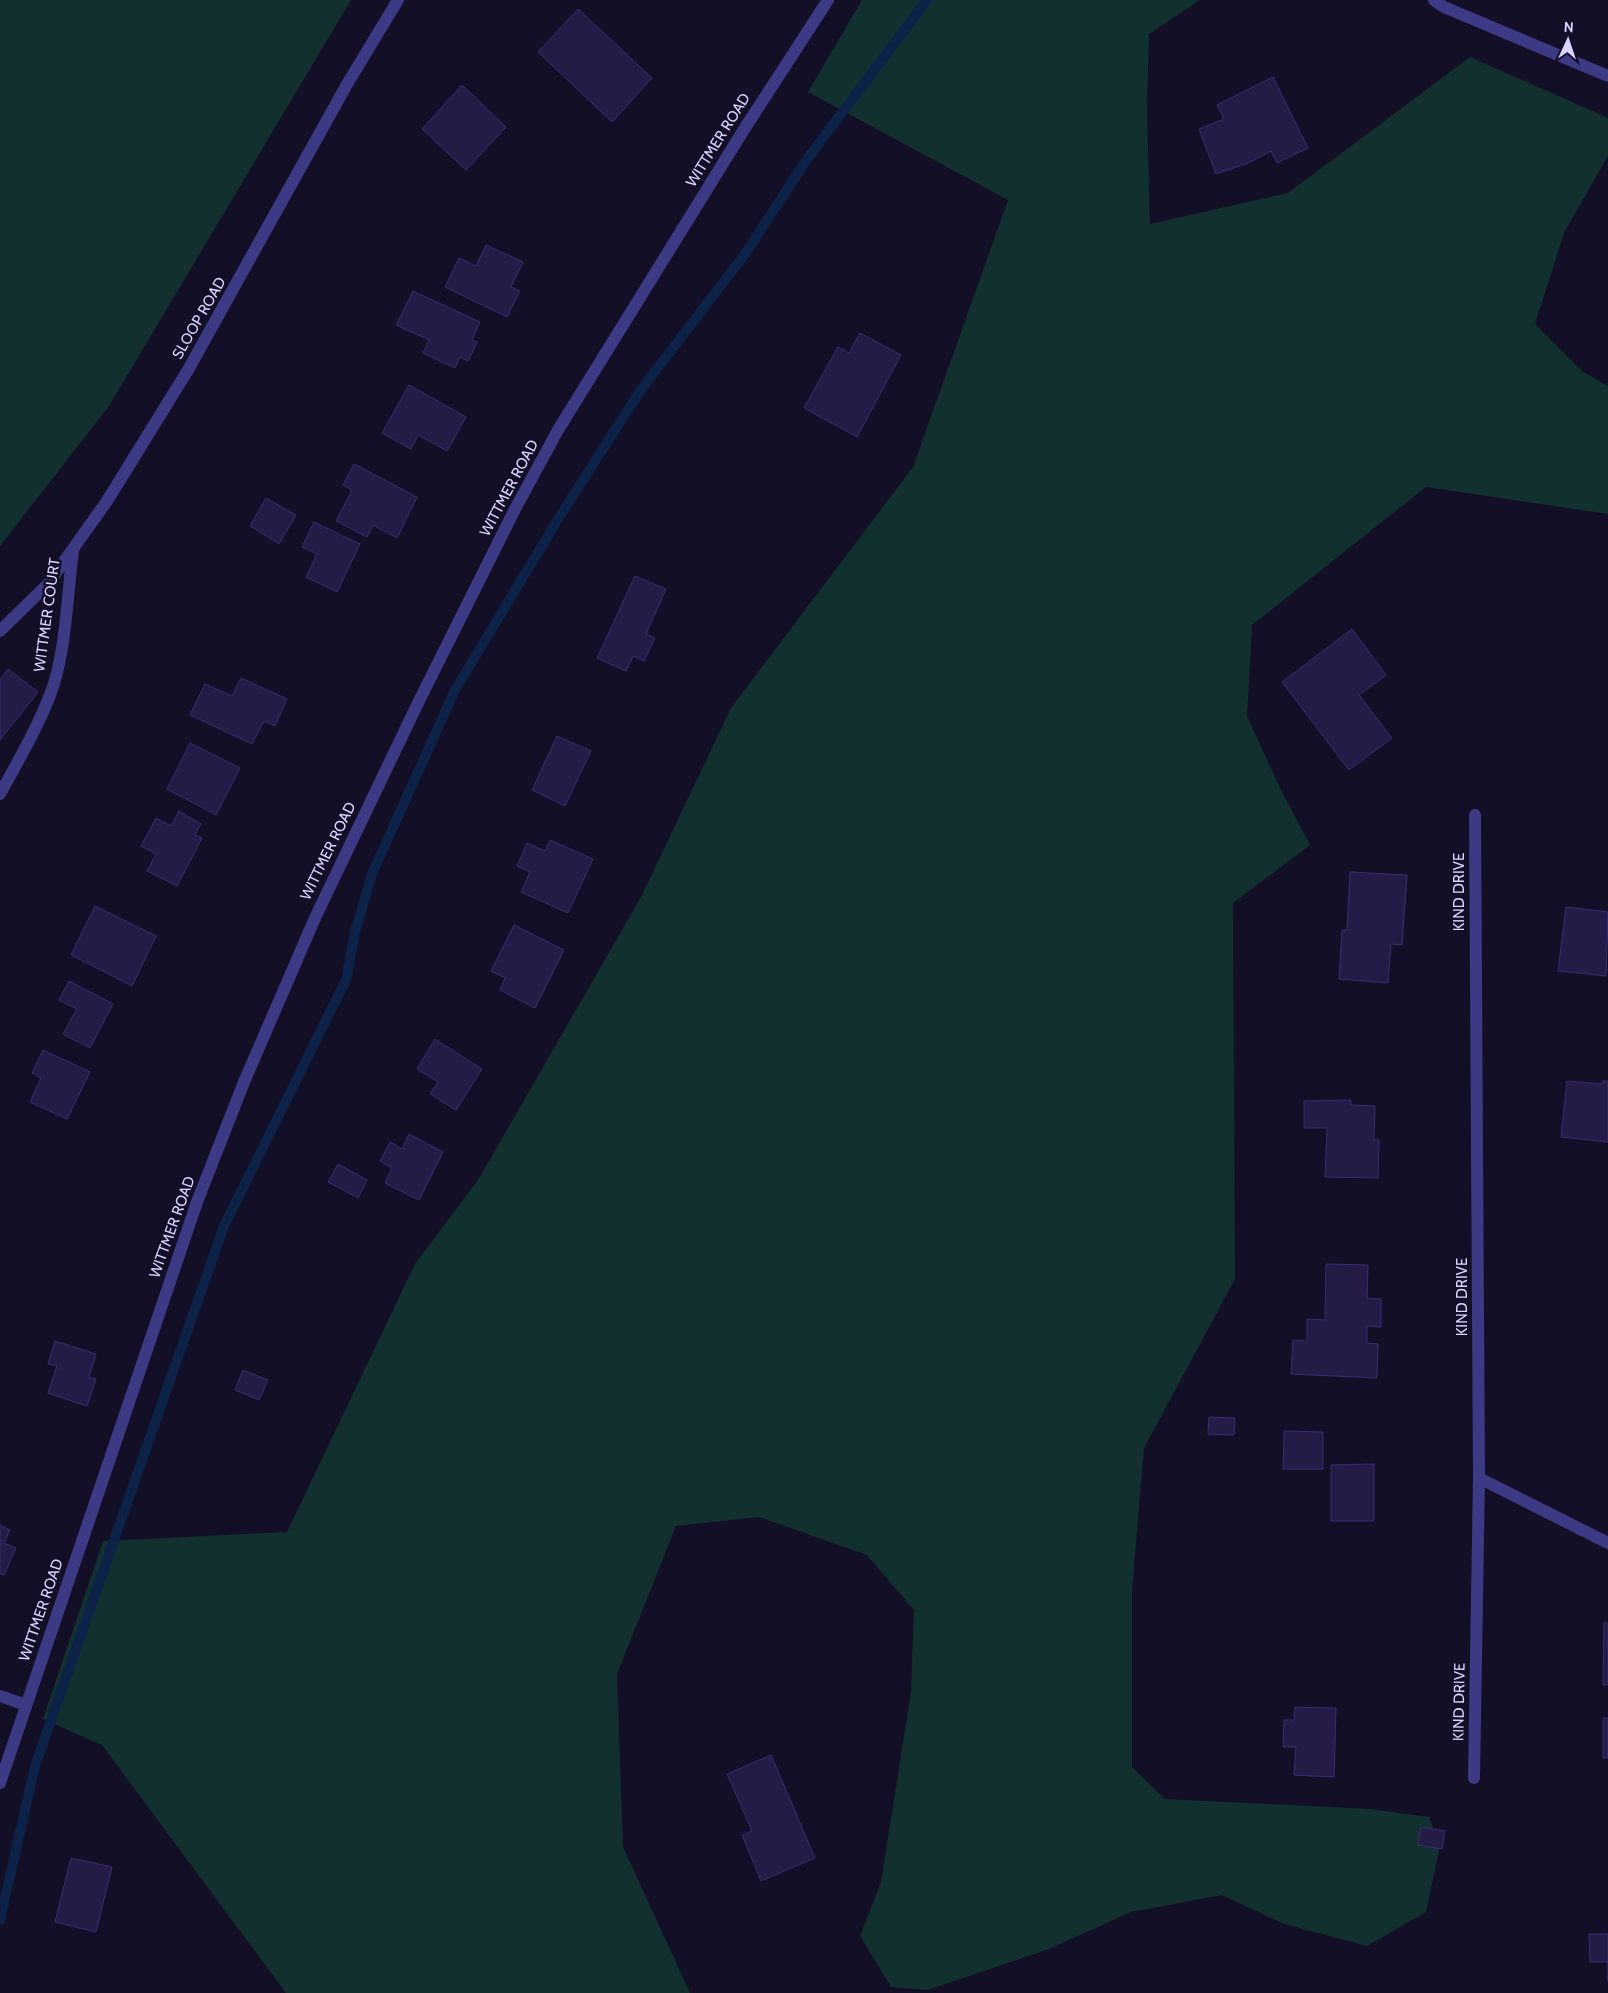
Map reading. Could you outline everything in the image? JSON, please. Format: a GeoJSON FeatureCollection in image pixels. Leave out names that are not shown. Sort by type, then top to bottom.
{"type":"FeatureCollection","features":[{"type":"Feature","properties":{"kind":"street","name":"SLOOP ROAD"},"geometry":{"type":"LineString","coordinates":[[0,632],[48,584],[107,501],[188,370],[346,86],[398,0]]}},
{"type":"Feature","properties":{"kind":"street","name":"WITTMER ROAD"},"geometry":{"type":"LineString","coordinates":[[0,1783],[197,1202],[244,1082],[314,918],[427,685],[511,518],[558,430],[743,131],[828,0]]}},
{"type":"Feature","properties":{"kind":"street"},"geometry":{"type":"LineString","coordinates":[[1434,0],[1444,7],[1608,76]]}},
{"type":"Feature","properties":{"kind":"street","name":"WITTMER COURT"},"geometry":{"type":"LineString","coordinates":[[0,794],[34,732],[51,693],[61,649],[73,549]]}},
{"type":"Feature","properties":{"kind":"street","name":"KIND DRIVE"},"geometry":{"type":"LineString","coordinates":[[1474,1778],[1479,1478],[1475,815]]}},
{"type":"Feature","properties":{"kind":"street"},"geometry":{"type":"LineString","coordinates":[[1479,1478],[1608,1543]]}},
{"type":"Feature","properties":{"kind":"street"},"geometry":{"type":"LineString","coordinates":[[0,1696],[26,1705]]}},
{"type":"Feature","properties":{"kind":"green space"},"geometry":{"type":"Polygon","coordinates":[[[0,0],[351,0],[109,406],[0,546],[0,0]]]}},
{"type":"Feature","properties":{"kind":"green space"},"geometry":{"type":"Polygon","coordinates":[[[862,0],[1200,0],[1149,34],[1147,110],[1150,224],[1288,193],[1470,57],[1608,118],[1608,156],[1564,233],[1535,324],[1582,371],[1608,386],[1608,514],[1426,487],[1252,625],[1247,716],[1280,788],[1310,845],[1233,903],[1235,1279],[1144,1448],[1132,1590],[1132,1767],[1165,1799],[1370,1809],[1429,1817],[1440,1846],[1426,1912],[1367,1946],[1284,1924],[1222,1895],[1131,1912],[1049,1949],[928,1990],[891,1987],[860,1936],[881,1882],[911,1692],[914,1610],[867,1555],[759,1517],[676,1526],[617,1674],[623,1847],[690,1993],[286,1993],[102,1745],[43,1719],[103,1541],[287,1532],[415,1264],[478,1180],[641,897],[731,708],[913,467],[1008,200],[808,92],[862,0]]]}},
{"type":"Feature","properties":{"kind":"building"},"geometry":{"type":"Polygon","coordinates":[[[578,9],[652,78],[612,122],[538,52],[578,9]]]}},
{"type":"Feature","properties":{"kind":"building"},"geometry":{"type":"Polygon","coordinates":[[[1273,77],[1308,148],[1277,163],[1271,151],[1246,164],[1216,174],[1199,129],[1224,119],[1217,105],[1273,77]]]}},
{"type":"Feature","properties":{"kind":"building"},"geometry":{"type":"Polygon","coordinates":[[[462,85],[506,127],[466,170],[422,129],[462,85]]]}},
{"type":"Feature","properties":{"kind":"building"},"geometry":{"type":"Polygon","coordinates":[[[486,245],[523,262],[511,287],[520,291],[507,317],[445,287],[459,258],[476,266],[486,245]]]}},
{"type":"Feature","properties":{"kind":"building"},"geometry":{"type":"Polygon","coordinates":[[[413,291],[480,322],[472,340],[477,342],[468,361],[460,357],[455,368],[423,353],[429,340],[396,325],[413,291]]]}},
{"type":"Feature","properties":{"kind":"building"},"geometry":{"type":"Polygon","coordinates":[[[860,333],[901,355],[857,437],[804,408],[838,347],[849,353],[860,333]]]}},
{"type":"Feature","properties":{"kind":"building"},"geometry":{"type":"Polygon","coordinates":[[[409,385],[466,417],[447,451],[418,435],[411,449],[382,433],[409,385]]]}},
{"type":"Feature","properties":{"kind":"building"},"geometry":{"type":"Polygon","coordinates":[[[354,464],[417,497],[397,538],[373,525],[367,537],[336,521],[352,490],[343,485],[354,464]]]}},
{"type":"Feature","properties":{"kind":"building"},"geometry":{"type":"Polygon","coordinates":[[[266,498],[296,515],[279,544],[250,526],[266,498]]]}},
{"type":"Feature","properties":{"kind":"building"},"geometry":{"type":"Polygon","coordinates":[[[314,522],[360,544],[337,592],[306,577],[317,554],[302,547],[314,522]]]}},
{"type":"Feature","properties":{"kind":"building"},"geometry":{"type":"Polygon","coordinates":[[[635,576],[666,589],[646,634],[655,638],[644,661],[633,656],[626,671],[597,658],[635,576]]]}},
{"type":"Feature","properties":{"kind":"building"},"geometry":{"type":"Polygon","coordinates":[[[1352,629],[1386,675],[1359,695],[1392,738],[1349,770],[1282,682],[1352,629]]]}},
{"type":"Feature","properties":{"kind":"building"},"geometry":{"type":"Polygon","coordinates":[[[8,669],[38,692],[0,740],[0,680],[8,669]]]}},
{"type":"Feature","properties":{"kind":"building"},"geometry":{"type":"Polygon","coordinates":[[[241,678],[287,699],[275,726],[264,721],[252,744],[190,715],[205,684],[232,696],[241,678]]]}},
{"type":"Feature","properties":{"kind":"building"},"geometry":{"type":"Polygon","coordinates":[[[557,736],[591,751],[565,806],[532,790],[557,736]]]}},
{"type":"Feature","properties":{"kind":"building"},"geometry":{"type":"Polygon","coordinates":[[[190,743],[240,768],[216,815],[167,789],[190,743]]]}},
{"type":"Feature","properties":{"kind":"building"},"geometry":{"type":"Polygon","coordinates":[[[179,811],[201,824],[195,835],[202,838],[177,886],[147,871],[156,854],[141,846],[156,818],[171,826],[179,811]]]}},
{"type":"Feature","properties":{"kind":"building"},"geometry":{"type":"Polygon","coordinates":[[[550,840],[593,859],[568,913],[521,892],[530,872],[517,866],[527,843],[545,851],[550,840]]]}},
{"type":"Feature","properties":{"kind":"building"},"geometry":{"type":"Polygon","coordinates":[[[1350,872],[1407,875],[1402,945],[1391,944],[1388,983],[1339,979],[1342,930],[1347,930],[1350,872]]]}},
{"type":"Feature","properties":{"kind":"building"},"geometry":{"type":"Polygon","coordinates":[[[95,906],[156,936],[132,986],[71,955],[95,906]]]}},
{"type":"Feature","properties":{"kind":"building"},"geometry":{"type":"Polygon","coordinates":[[[1566,907],[1608,912],[1606,976],[1558,971],[1566,907]]]}},
{"type":"Feature","properties":{"kind":"building"},"geometry":{"type":"Polygon","coordinates":[[[514,925],[564,950],[535,1008],[500,990],[505,978],[491,971],[514,925]]]}},
{"type":"Feature","properties":{"kind":"building"},"geometry":{"type":"Polygon","coordinates":[[[69,981],[113,1004],[90,1048],[63,1034],[77,1009],[59,1000],[69,981]]]}},
{"type":"Feature","properties":{"kind":"building"},"geometry":{"type":"Polygon","coordinates":[[[435,1039],[482,1069],[456,1110],[430,1094],[438,1082],[417,1069],[435,1039]]]}},
{"type":"Feature","properties":{"kind":"building"},"geometry":{"type":"Polygon","coordinates":[[[43,1050],[90,1072],[67,1119],[30,1102],[41,1078],[32,1073],[43,1050]]]}},
{"type":"Feature","properties":{"kind":"building"},"geometry":{"type":"Polygon","coordinates":[[[1567,1081],[1603,1084],[1603,1081],[1608,1081],[1608,1142],[1561,1137],[1567,1081]]]}},
{"type":"Feature","properties":{"kind":"building"},"geometry":{"type":"Polygon","coordinates":[[[1351,1100],[1351,1105],[1375,1106],[1374,1140],[1379,1140],[1378,1178],[1325,1177],[1327,1128],[1304,1128],[1304,1101],[1351,1100]]]}},
{"type":"Feature","properties":{"kind":"building"},"geometry":{"type":"Polygon","coordinates":[[[409,1134],[443,1152],[419,1200],[385,1183],[392,1168],[380,1161],[390,1142],[402,1149],[409,1134]]]}},
{"type":"Feature","properties":{"kind":"building"},"geometry":{"type":"Polygon","coordinates":[[[338,1164],[367,1180],[358,1198],[328,1182],[338,1164]]]}},
{"type":"Feature","properties":{"kind":"building"},"geometry":{"type":"Polygon","coordinates":[[[1326,1264],[1368,1265],[1367,1298],[1381,1299],[1381,1327],[1367,1326],[1367,1343],[1378,1344],[1377,1378],[1291,1374],[1293,1340],[1307,1341],[1307,1319],[1325,1320],[1326,1264]]]}},
{"type":"Feature","properties":{"kind":"building"},"geometry":{"type":"Polygon","coordinates":[[[55,1341],[96,1354],[89,1377],[96,1379],[87,1406],[48,1393],[57,1366],[48,1364],[55,1341]]]}},
{"type":"Feature","properties":{"kind":"building"},"geometry":{"type":"Polygon","coordinates":[[[243,1370],[268,1380],[259,1400],[235,1390],[243,1370]]]}},
{"type":"Feature","properties":{"kind":"building"},"geometry":{"type":"Polygon","coordinates":[[[1209,1417],[1235,1418],[1234,1435],[1208,1434],[1209,1417]]]}},
{"type":"Feature","properties":{"kind":"building"},"geometry":{"type":"Polygon","coordinates":[[[1284,1431],[1323,1432],[1323,1469],[1283,1469],[1284,1431]]]}},
{"type":"Feature","properties":{"kind":"building"},"geometry":{"type":"Polygon","coordinates":[[[1374,1464],[1374,1521],[1331,1521],[1331,1465],[1374,1464]]]}},
{"type":"Feature","properties":{"kind":"building"},"geometry":{"type":"Polygon","coordinates":[[[0,1525],[10,1530],[4,1543],[16,1548],[4,1575],[0,1573],[0,1525]]]}},
{"type":"Feature","properties":{"kind":"building"},"geometry":{"type":"Polygon","coordinates":[[[1604,1623],[1608,1623],[1608,1685],[1603,1685],[1604,1623]]]}},
{"type":"Feature","properties":{"kind":"building"},"geometry":{"type":"Polygon","coordinates":[[[1295,1707],[1336,1708],[1334,1777],[1294,1775],[1296,1747],[1283,1747],[1284,1720],[1294,1720],[1295,1707]]]}},
{"type":"Feature","properties":{"kind":"building"},"geometry":{"type":"Polygon","coordinates":[[[1603,1718],[1608,1718],[1608,1758],[1603,1758],[1603,1718]]]}},
{"type":"Feature","properties":{"kind":"building"},"geometry":{"type":"Polygon","coordinates":[[[771,1755],[815,1858],[761,1881],[742,1835],[752,1831],[727,1774],[771,1755]]]}},
{"type":"Feature","properties":{"kind":"building"},"geometry":{"type":"Polygon","coordinates":[[[1421,1827],[1445,1831],[1442,1849],[1418,1845],[1421,1827]]]}},
{"type":"Feature","properties":{"kind":"building"},"geometry":{"type":"Polygon","coordinates":[[[71,1858],[112,1867],[96,1932],[55,1922],[71,1858]]]}},
{"type":"Feature","properties":{"kind":"building"},"geometry":{"type":"Polygon","coordinates":[[[1589,1934],[1608,1934],[1608,1962],[1590,1962],[1589,1934]]]}},
{"type":"Feature","properties":{"kind":"waterway"},"geometry":{"type":"LineString","coordinates":[[0,1920],[35,1766],[224,1226],[346,980],[355,932],[372,874],[455,690],[560,516],[640,391],[745,254],[807,159],[927,0]]}}]}
